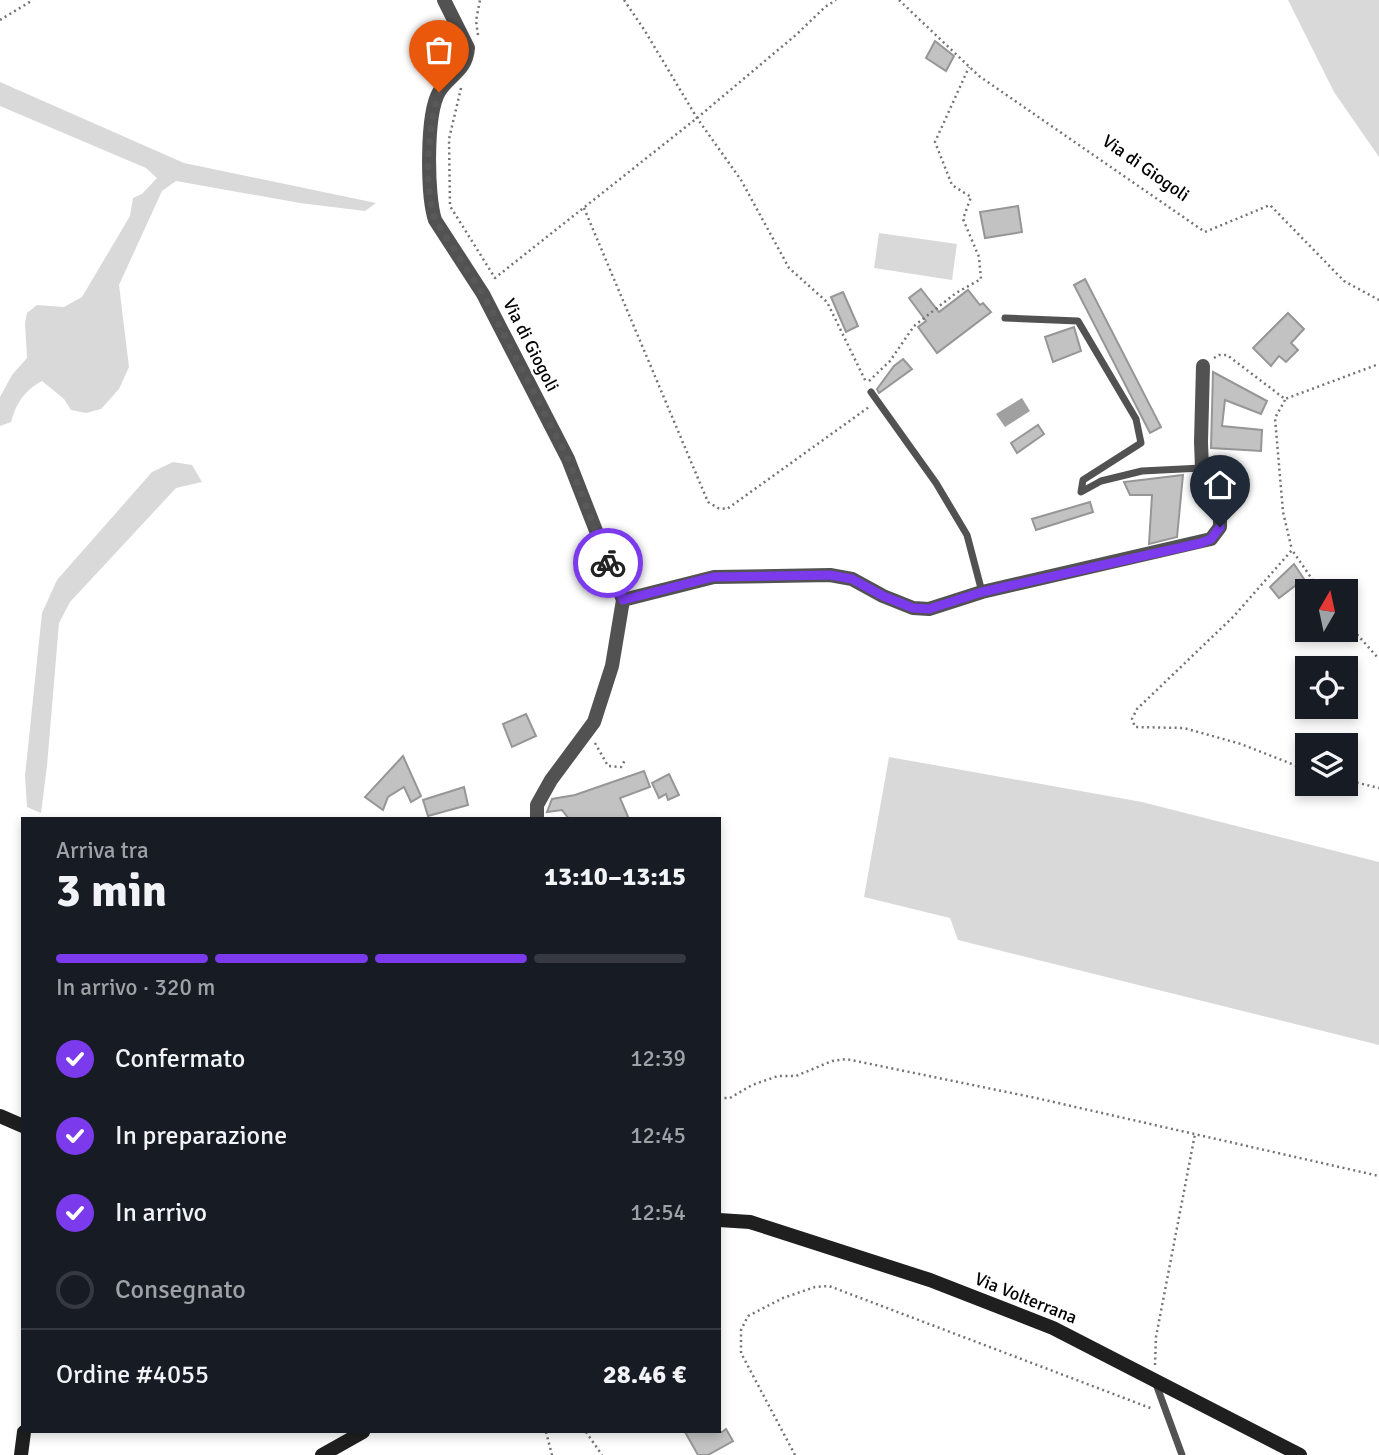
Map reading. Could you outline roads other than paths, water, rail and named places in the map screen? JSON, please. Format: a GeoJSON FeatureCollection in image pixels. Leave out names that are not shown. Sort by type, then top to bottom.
{"type":"FeatureCollection","features":[{"type":"Feature","properties":{"kind":"main road"},"geometry":{"type":"LineString","coordinates":[[0,1116],[21,1125]]}},
{"type":"Feature","properties":{"kind":"main road","name":"Via Volterrana"},"geometry":{"type":"LineString","coordinates":[[721,1220],[750,1223],[930,1280],[1053,1328],[1300,1455]]}},
{"type":"Feature","properties":{"kind":"main road"},"geometry":{"type":"LineString","coordinates":[[21,1455],[24,1433]]}},
{"type":"Feature","properties":{"kind":"main road"},"geometry":{"type":"LineString","coordinates":[[322,1455],[361,1433]]}},
{"type":"Feature","properties":{"kind":"street","name":"Via di Giogoli"},"geometry":{"type":"LineString","coordinates":[[444,0],[468,48],[468,55],[460,71],[439,92],[432,115],[429,174],[432,210],[435,220],[483,294],[568,459],[623,600]]}},
{"type":"Feature","properties":{"kind":"street"},"geometry":{"type":"LineString","coordinates":[[537,817],[537,804],[551,780],[594,722],[612,666],[623,600],[713,577],[830,575],[852,579],[913,608],[929,609],[982,592],[1211,539],[1220,527],[1220,505],[1215,480],[1202,468],[1203,366]]}},
{"type":"Feature","properties":{"kind":"lane"},"geometry":{"type":"LineString","coordinates":[[1005,318],[1078,321],[1136,419],[1141,443],[1083,480],[1081,492],[1101,481],[1142,471],[1202,468]]}},
{"type":"Feature","properties":{"kind":"lane"},"geometry":{"type":"LineString","coordinates":[[871,392],[936,483],[967,535],[982,592]]}},
{"type":"Feature","properties":{"kind":"lane"},"geometry":{"type":"LineString","coordinates":[[1155,1380],[1182,1455]]}}]}
